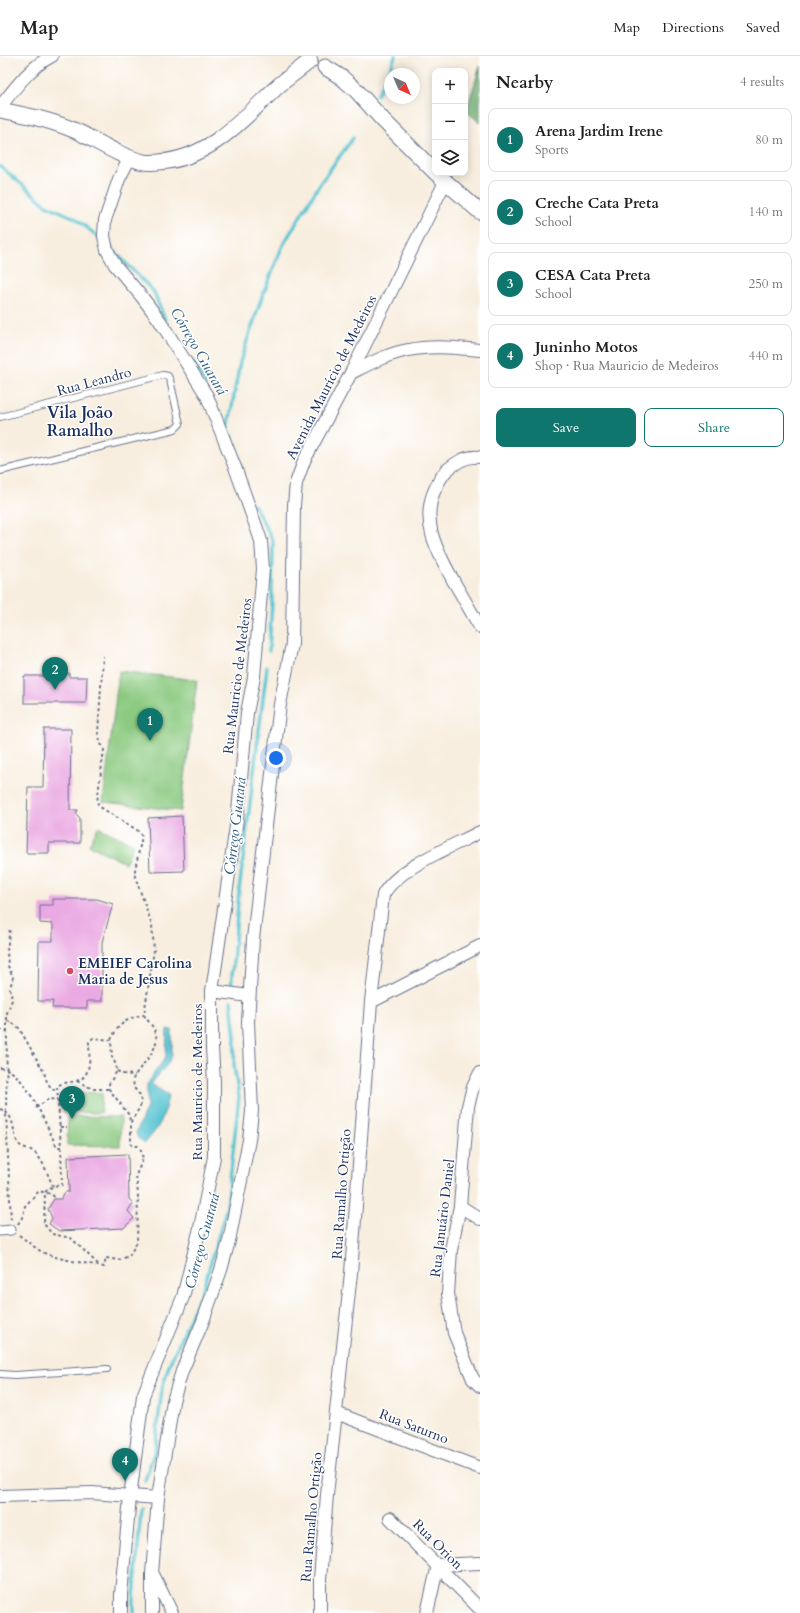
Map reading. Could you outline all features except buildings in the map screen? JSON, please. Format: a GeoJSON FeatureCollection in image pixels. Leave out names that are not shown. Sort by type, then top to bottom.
{"type":"FeatureCollection","features":[{"type":"Feature","properties":{"kind":"street"},"geometry":{"type":"LineString","coordinates":[[52,56],[16,86],[0,108],[54,122],[77,131],[130,157],[145,162],[173,161],[198,152],[222,138],[278,86],[297,72],[320,62],[355,89],[432,170]]}},
{"type":"Feature","properties":{"kind":"street","name":"Rua Mauricio de Medeiros"},"geometry":{"type":"LineString","coordinates":[[121,1613],[121,1594],[130,1497],[143,1396],[183,1297],[200,1228],[214,1157],[212,991],[238,812],[247,713],[254,677],[263,569],[260,541],[236,470],[207,396],[160,322],[142,297],[115,265],[107,250],[104,236],[105,220],[111,200],[130,157]]}},
{"type":"Feature","properties":{"kind":"street"},"geometry":{"type":"LineString","coordinates":[[438,176],[480,212]]}},
{"type":"Feature","properties":{"kind":"street","name":"Avenida Maurício de Medeiros"},"geometry":{"type":"LineString","coordinates":[[152,1613],[152,1574],[158,1498],[173,1401],[182,1370],[203,1321],[225,1256],[249,1140],[252,1111],[248,1022],[253,939],[280,704],[292,644],[294,595],[294,505],[296,483],[304,461],[351,373],[438,176]]}},
{"type":"Feature","properties":{"kind":"street"},"geometry":{"type":"LineString","coordinates":[[351,373],[379,359],[408,350],[433,347],[480,350]]}},
{"type":"Feature","properties":{"kind":"street"},"geometry":{"type":"LineString","coordinates":[[480,457],[474,456],[457,462],[442,474],[432,494],[429,513],[431,533],[438,553],[480,628]]}},
{"type":"Feature","properties":{"kind":"street","name":"Rua Ramalho Ortigão"},"geometry":{"type":"LineString","coordinates":[[320,1613],[320,1572],[351,1273],[371,1002],[383,895],[388,886],[398,877],[426,859],[480,832]]}},
{"type":"Feature","properties":{"kind":"street"},"geometry":{"type":"LineString","coordinates":[[371,1002],[480,946]]}},
{"type":"Feature","properties":{"kind":"street"},"geometry":{"type":"LineString","coordinates":[[212,991],[249,996]]}},
{"type":"Feature","properties":{"kind":"street","name":"Rua Januário Daniel"},"geometry":{"type":"LineString","coordinates":[[480,1073],[476,1089],[468,1106],[460,1206],[451,1250],[448,1294],[454,1333],[473,1380],[480,1386]]}},
{"type":"Feature","properties":{"kind":"street"},"geometry":{"type":"LineString","coordinates":[[460,1206],[480,1219]]}},
{"type":"Feature","properties":{"kind":"street"},"geometry":{"type":"LineString","coordinates":[[0,1231],[11,1230]]}},
{"type":"Feature","properties":{"kind":"street","name":"Rua Saturno"},"geometry":{"type":"LineString","coordinates":[[336,1413],[480,1468]]}},
{"type":"Feature","properties":{"kind":"street"},"geometry":{"type":"LineString","coordinates":[[0,1496],[92,1493],[158,1498]]}},
{"type":"Feature","properties":{"kind":"street","name":"Rua Orion"},"geometry":{"type":"LineString","coordinates":[[390,1518],[480,1609]]}},
{"type":"Feature","properties":{"kind":"street"},"geometry":{"type":"LineString","coordinates":[[427,1613],[438,1565],[480,1563]]}},
{"type":"Feature","properties":{"kind":"street"},"geometry":{"type":"LineString","coordinates":[[152,1574],[172,1613]]}},
{"type":"Feature","properties":{"kind":"lane","name":"Rua Leandro"},"geometry":{"type":"LineString","coordinates":[[0,417],[163,375],[168,376],[170,380],[180,424],[175,429],[0,471]]}},
{"type":"Feature","properties":{"kind":"lane"},"geometry":{"type":"LineString","coordinates":[[0,1374],[14,1375],[107,1369]]}},
{"type":"Feature","properties":{"kind":"path"},"geometry":{"type":"LineString","coordinates":[[103,656],[98,733],[104,749],[97,802],[100,807],[137,830],[142,836],[135,876],[152,925],[154,950],[144,1015],[154,1030],[156,1038],[155,1047],[133,1079],[134,1088],[140,1095],[141,1102],[140,1107],[131,1122]]}},
{"type":"Feature","properties":{"kind":"path"},"geometry":{"type":"LineString","coordinates":[[10,927],[7,951],[8,966],[12,977],[10,988],[12,1000],[6,1013],[6,1112],[11,1230]]}},
{"type":"Feature","properties":{"kind":"path"},"geometry":{"type":"LineString","coordinates":[[11,1230],[41,1251],[76,1262],[104,1267],[106,1258],[119,1260],[129,1256],[137,1242],[138,1194],[136,1175],[143,1159],[141,1150],[138,1146],[133,1146],[130,1144],[131,1122],[129,1115],[109,1089],[109,1084],[117,1071],[112,1057],[111,1040],[115,1031],[123,1023],[135,1016],[144,1015]]}},
{"type":"Feature","properties":{"kind":"path"},"geometry":{"type":"LineString","coordinates":[[7,1021],[12,1022],[19,1028],[44,1072],[47,1082],[52,1089],[58,1091]]}},
{"type":"Feature","properties":{"kind":"path"},"geometry":{"type":"LineString","coordinates":[[0,1029],[7,1032]]}},
{"type":"Feature","properties":{"kind":"path"},"geometry":{"type":"LineString","coordinates":[[100,1266],[71,1238],[52,1234],[44,1224],[46,1192],[53,1186],[62,1185],[57,1086],[64,1082],[77,1081],[84,1077],[87,1073],[89,1042],[93,1038],[111,1040]]}},
{"type":"Feature","properties":{"kind":"path"},"geometry":{"type":"LineString","coordinates":[[0,1068],[6,1069],[16,1076],[25,1086],[57,1147],[61,1147]]}},
{"type":"Feature","properties":{"kind":"path"},"geometry":{"type":"LineString","coordinates":[[117,1071],[123,1074],[135,1075]]}},
{"type":"Feature","properties":{"kind":"path"},"geometry":{"type":"LineString","coordinates":[[77,1081],[93,1089],[109,1089]]}},
{"type":"Feature","properties":{"kind":"path"},"geometry":{"type":"LineString","coordinates":[[36,1108],[47,1100],[58,1099]]}},
{"type":"Feature","properties":{"kind":"path"},"geometry":{"type":"LineString","coordinates":[[58,1102],[64,1102]]}},
{"type":"Feature","properties":{"kind":"path"},"geometry":{"type":"LineString","coordinates":[[0,1109],[6,1112],[12,1119],[17,1142],[21,1147],[33,1151],[40,1158],[53,1186]]}},
{"type":"Feature","properties":{"kind":"path"},"geometry":{"type":"LineString","coordinates":[[60,1127],[67,1127]]}},
{"type":"Feature","properties":{"kind":"path"},"geometry":{"type":"LineString","coordinates":[[11,1230],[23,1216],[26,1206],[31,1198],[39,1192],[46,1192],[57,1199]]}},
{"type":"Feature","properties":{"kind":"green space"},"geometry":{"type":"Polygon","coordinates":[[[480,66],[480,123],[468,113],[468,105],[480,66]]]}},
{"type":"Feature","properties":{"kind":"green space"},"geometry":{"type":"Polygon","coordinates":[[[119,671],[197,680],[181,811],[103,802],[119,671]]]}},
{"type":"Feature","properties":{"kind":"green space"},"geometry":{"type":"Polygon","coordinates":[[[98,827],[134,844],[125,863],[89,845],[98,827]]]}},
{"type":"Feature","properties":{"kind":"green space"},"geometry":{"type":"Polygon","coordinates":[[[64,1092],[102,1093],[101,1113],[64,1112],[64,1092]]]}},
{"type":"Feature","properties":{"kind":"green space"},"geometry":{"type":"Polygon","coordinates":[[[68,1116],[121,1117],[120,1146],[67,1145],[68,1116]]]}},
{"type":"Feature","properties":{"kind":"water"},"geometry":{"type":"Polygon","coordinates":[[[167,1029],[172,1030],[172,1056],[151,1084],[168,1095],[167,1103],[161,1121],[145,1143],[138,1138],[136,1133],[147,1107],[147,1083],[166,1057],[167,1029]]]}},
{"type":"Feature","properties":{"kind":"waterway","name":"Córrego Guarará"},"geometry":{"type":"LineString","coordinates":[[377,95],[390,70],[395,56]]}},
{"type":"Feature","properties":{"kind":"waterway","name":"Córrego Guarará"},"geometry":{"type":"LineString","coordinates":[[228,429],[240,362],[262,297],[283,245],[321,182],[353,138]]}},
{"type":"Feature","properties":{"kind":"waterway","name":"Córrego Guarará"},"geometry":{"type":"LineString","coordinates":[[0,166],[46,205],[75,218],[102,240]]}},
{"type":"Feature","properties":{"kind":"waterway","name":"Córrego Guarará"},"geometry":{"type":"LineString","coordinates":[[111,248],[154,292],[165,320]]}},
{"type":"Feature","properties":{"kind":"waterway","name":"Córrego Guarará"},"geometry":{"type":"LineString","coordinates":[[192,361],[206,384]]}},
{"type":"Feature","properties":{"kind":"waterway","name":"Córrego Guarará"},"geometry":{"type":"LineString","coordinates":[[219,411],[235,445],[241,467]]}},
{"type":"Feature","properties":{"kind":"waterway","name":"Córrego Guarará"},"geometry":{"type":"LineString","coordinates":[[254,505],[273,541],[272,602],[269,651]]}},
{"type":"Feature","properties":{"kind":"waterway","name":"Córrego Guarará"},"geometry":{"type":"LineString","coordinates":[[231,988],[239,891],[267,667]]}},
{"type":"Feature","properties":{"kind":"waterway","name":"Córrego Guarará"},"geometry":{"type":"LineString","coordinates":[[145,1480],[155,1450],[162,1388],[169,1365],[203,1289],[227,1207],[239,1097],[234,1066],[235,1037],[231,1001]]}},
{"type":"Feature","properties":{"kind":"waterway","name":"Córrego Guarará"},"geometry":{"type":"LineString","coordinates":[[134,1613],[141,1509]]}},
{"type":"Feature","properties":{"kind":"place","name":"Creche Cata Preta"},"geometry":{"type":"Point","coordinates":[55,690]}},
{"type":"Feature","properties":{"kind":"place","name":"Arena Jardim Irene"},"geometry":{"type":"Point","coordinates":[150,741]}},
{"type":"Feature","properties":{"kind":"place","name":"EMEIEF Carolina Maria de Jesus"},"geometry":{"type":"Point","coordinates":[70,971]}},
{"type":"Feature","properties":{"kind":"place","name":"CESA Cata Preta"},"geometry":{"type":"Point","coordinates":[72,1119]}},
{"type":"Feature","properties":{"kind":"place","name":"Juninho Motos"},"geometry":{"type":"Point","coordinates":[125,1481]}},
{"type":"Feature","properties":{"kind":"district","name":"Vila João Ramalho"},"geometry":{"type":"Point","coordinates":[80,421]}}]}
